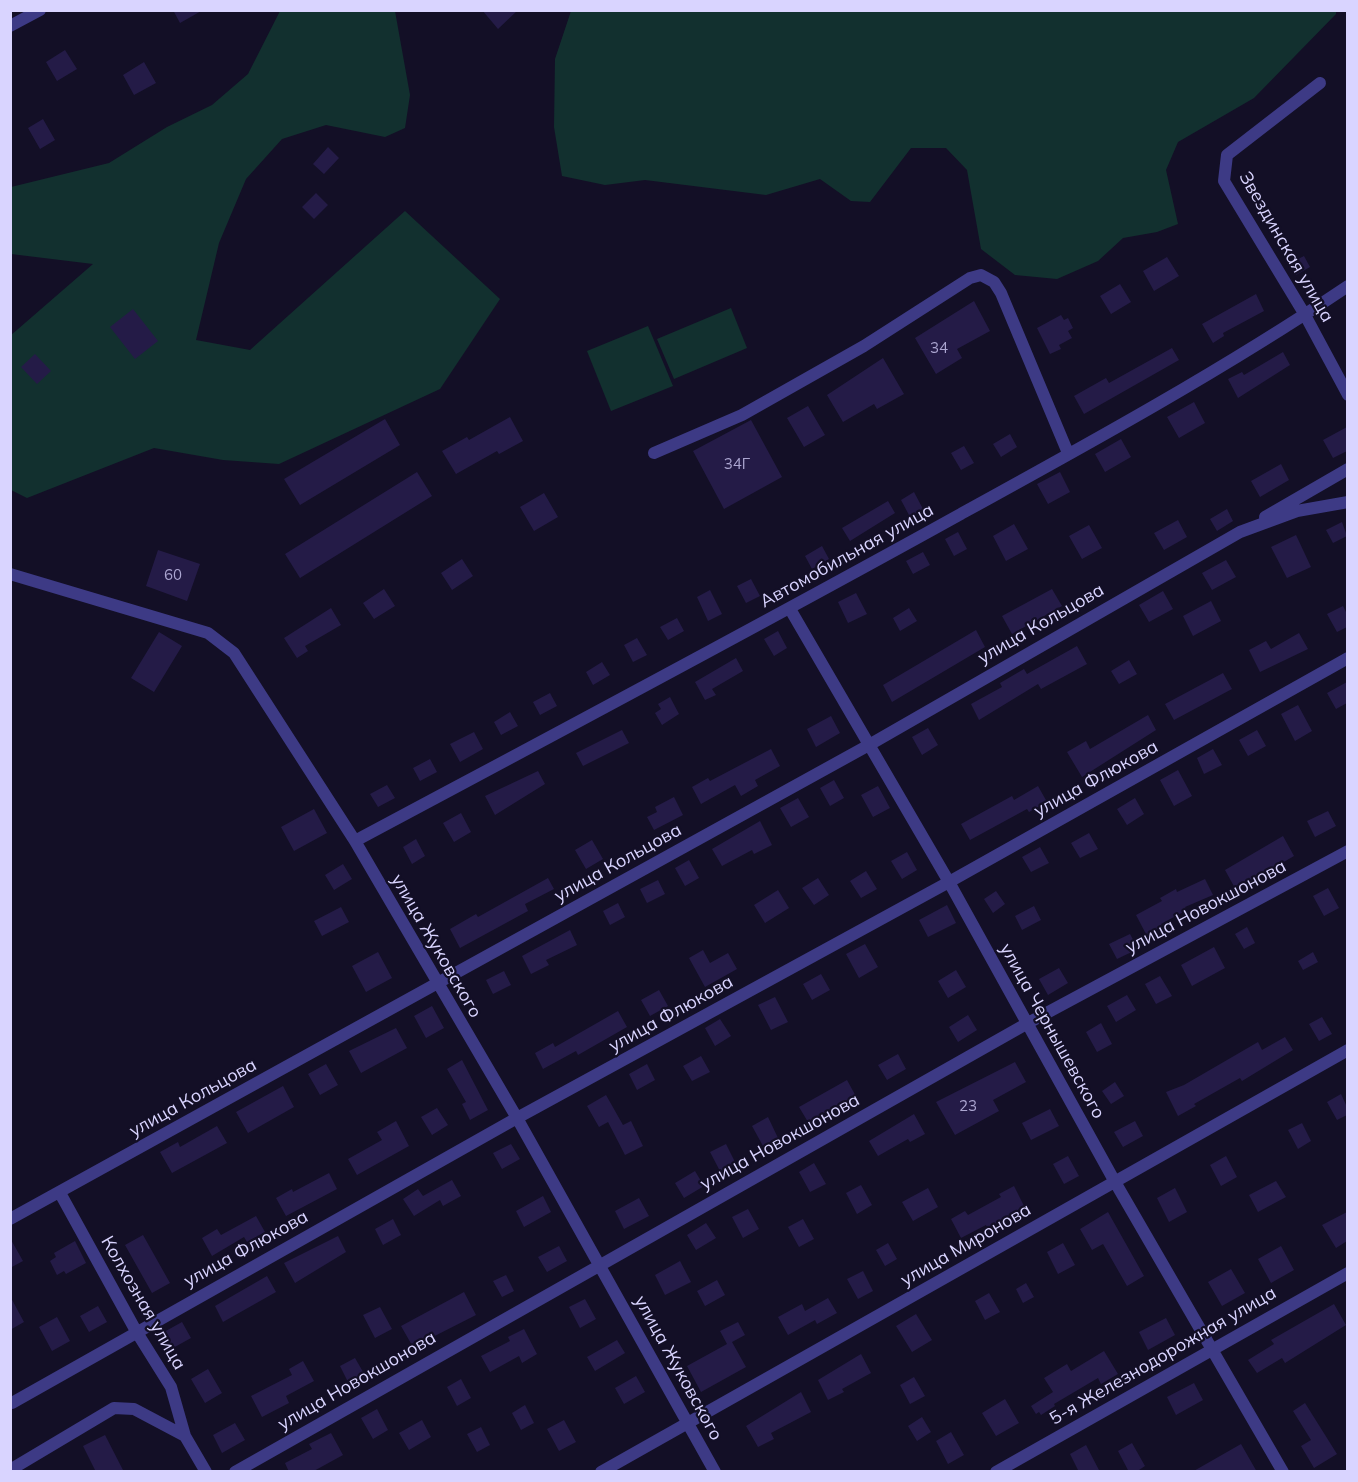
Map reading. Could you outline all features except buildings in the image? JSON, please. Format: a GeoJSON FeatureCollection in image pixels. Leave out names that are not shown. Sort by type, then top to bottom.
{"type":"FeatureCollection","features":[{"type":"Feature","properties":{"kind":"street"},"geometry":{"type":"LineString","coordinates":[[10,26],[40,10]]}},
{"type":"Feature","properties":{"kind":"street","name":"Звездинская улица"},"geometry":{"type":"LineString","coordinates":[[1320,83],[1227,155],[1224,181],[1305,315],[1347,395]]}},
{"type":"Feature","properties":{"kind":"street"},"geometry":{"type":"LineString","coordinates":[[654,453],[742,415],[864,346],[970,278],[981,275],[994,282],[1001,293],[1068,453]]}},
{"type":"Feature","properties":{"kind":"street","name":"Автомобильная улица"},"geometry":{"type":"LineString","coordinates":[[355,841],[790,609],[1068,453],[1305,315],[1347,286]]}},
{"type":"Feature","properties":{"kind":"street","name":"улица Кольцова"},"geometry":{"type":"LineString","coordinates":[[10,1219],[870,745],[1347,469]]}},
{"type":"Feature","properties":{"kind":"street","name":"улица Кольцова"},"geometry":{"type":"LineString","coordinates":[[1240,532],[1297,511],[1347,502]]}},
{"type":"Feature","properties":{"kind":"street","name":"улица Жуковского"},"geometry":{"type":"LineString","coordinates":[[10,574],[208,633],[234,653],[355,841],[517,1118],[714,1472]]}},
{"type":"Feature","properties":{"kind":"street","name":"улица Чернышевского"},"geometry":{"type":"LineString","coordinates":[[790,609],[949,882],[1115,1182],[1283,1472]]}},
{"type":"Feature","properties":{"kind":"street","name":"улица Флюкова"},"geometry":{"type":"LineString","coordinates":[[12,1403],[517,1118],[949,882],[1347,658]]}},
{"type":"Feature","properties":{"kind":"street","name":"улица Новокшонова"},"geometry":{"type":"LineString","coordinates":[[235,1472],[1028,1023],[1347,851]]}},
{"type":"Feature","properties":{"kind":"street","name":"улица Миронова"},"geometry":{"type":"LineString","coordinates":[[601,1472],[1347,1050]]}},
{"type":"Feature","properties":{"kind":"street","name":"Колхозная улица"},"geometry":{"type":"LineString","coordinates":[[60,1192],[136,1331],[171,1387],[184,1436],[206,1472]]}},
{"type":"Feature","properties":{"kind":"street","name":"5-я Железнодорожная улица"},"geometry":{"type":"LineString","coordinates":[[996,1472],[1347,1273]]}},
{"type":"Feature","properties":{"kind":"street"},"geometry":{"type":"LineString","coordinates":[[10,1470],[114,1408],[134,1409],[184,1436]]}},
{"type":"Feature","properties":{"kind":"green space"},"geometry":{"type":"Polygon","coordinates":[[[1336,10],[1336,14],[1254,98],[1178,142],[1166,170],[1178,224],[1157,232],[1123,238],[1098,261],[1057,279],[1015,275],[981,249],[967,170],[946,148],[911,148],[870,202],[851,201],[820,179],[766,195],[645,180],[605,185],[562,176],[554,127],[555,59],[571,11],[1336,10]]]}},
{"type":"Feature","properties":{"kind":"green space"},"geometry":{"type":"Polygon","coordinates":[[[280,11],[395,11],[410,95],[405,128],[385,137],[326,125],[282,139],[246,179],[219,243],[196,340],[250,350],[405,211],[500,299],[440,389],[279,464],[223,460],[154,448],[27,498],[11,490],[10,336],[93,264],[11,254],[11,187],[109,163],[167,127],[212,105],[248,74],[280,11]]]}},
{"type":"Feature","properties":{"kind":"green space"},"geometry":{"type":"Polygon","coordinates":[[[731,308],[747,348],[674,379],[657,339],[731,308]]]}},
{"type":"Feature","properties":{"kind":"green space"},"geometry":{"type":"Polygon","coordinates":[[[648,326],[673,386],[611,411],[587,351],[648,326]]]}}]}
